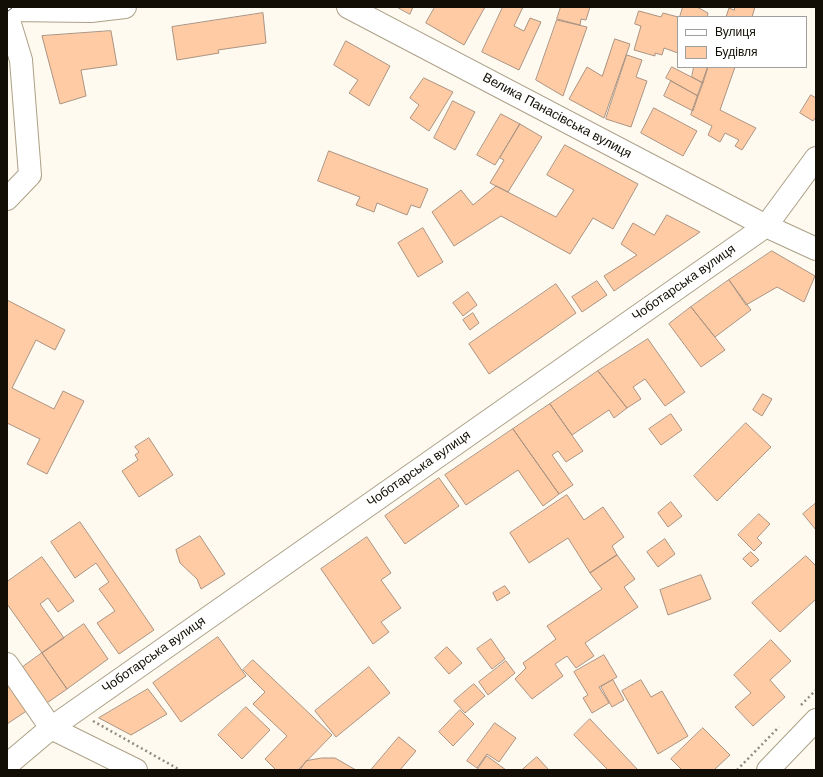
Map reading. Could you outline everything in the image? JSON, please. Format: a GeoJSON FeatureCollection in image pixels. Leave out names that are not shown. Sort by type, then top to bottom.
{"type":"FeatureCollection","features":[{"type":"Feature","properties":{"kind":"street"},"geometry":{"type":"LineString","coordinates":[[7,10],[36,9],[91,11],[125,7]]}},
{"type":"Feature","properties":{"kind":"street","name":"Велика Панасівська вулиця"},"geometry":{"type":"LineString","coordinates":[[348,7],[766,226],[816,249]]}},
{"type":"Feature","properties":{"kind":"street"},"geometry":{"type":"LineString","coordinates":[[7,14],[21,60],[30,174],[7,199]]}},
{"type":"Feature","properties":{"kind":"street","name":"Чоботарська вулиця"},"geometry":{"type":"LineString","coordinates":[[7,765],[51,728],[766,226],[816,158]]}},
{"type":"Feature","properties":{"kind":"street"},"geometry":{"type":"LineString","coordinates":[[7,664],[51,728],[136,770]]}},
{"type":"Feature","properties":{"kind":"street"},"geometry":{"type":"LineString","coordinates":[[768,770],[808,713]]}},
{"type":"Feature","properties":{"kind":"path"},"geometry":{"type":"LineString","coordinates":[[808,713],[816,690]]}},
{"type":"Feature","properties":{"kind":"path"},"geometry":{"type":"LineString","coordinates":[[92,720],[180,770]]}},
{"type":"Feature","properties":{"kind":"path"},"geometry":{"type":"LineString","coordinates":[[737,770],[784,722]]}},
{"type":"Feature","properties":{"kind":"building"},"geometry":{"type":"Polygon","coordinates":[[[397,7],[413,7],[410,14],[397,7]]]}},
{"type":"Feature","properties":{"kind":"building"},"geometry":{"type":"Polygon","coordinates":[[[435,7],[485,7],[464,45],[426,23],[435,7]]]}},
{"type":"Feature","properties":{"kind":"building"},"geometry":{"type":"Polygon","coordinates":[[[503,7],[523,7],[514,26],[524,31],[530,18],[541,22],[519,70],[482,52],[503,7]]]}},
{"type":"Feature","properties":{"kind":"building"},"geometry":{"type":"Polygon","coordinates":[[[561,7],[590,7],[586,20],[581,19],[580,25],[557,19],[561,7]]]}},
{"type":"Feature","properties":{"kind":"building"},"geometry":{"type":"Polygon","coordinates":[[[683,7],[697,7],[708,13],[707,16],[680,16],[683,7]]]}},
{"type":"Feature","properties":{"kind":"building"},"geometry":{"type":"Polygon","coordinates":[[[735,7],[755,7],[752,16],[726,16],[729,8],[734,10],[735,7]]]}},
{"type":"Feature","properties":{"kind":"building"},"geometry":{"type":"Polygon","coordinates":[[[639,11],[661,17],[663,13],[677,17],[677,53],[664,48],[662,55],[655,53],[655,56],[634,50],[641,26],[635,24],[639,11]]]}},
{"type":"Feature","properties":{"kind":"building"},"geometry":{"type":"Polygon","coordinates":[[[263,13],[266,43],[218,50],[219,53],[177,60],[172,27],[263,13]]]}},
{"type":"Feature","properties":{"kind":"building"},"geometry":{"type":"Polygon","coordinates":[[[557,20],[587,27],[563,96],[536,80],[557,20]]]}},
{"type":"Feature","properties":{"kind":"building"},"geometry":{"type":"Polygon","coordinates":[[[111,31],[117,65],[81,70],[86,96],[60,104],[42,36],[111,31]]]}},
{"type":"Feature","properties":{"kind":"building"},"geometry":{"type":"Polygon","coordinates":[[[615,39],[630,44],[604,118],[569,99],[587,67],[602,76],[615,39]]]}},
{"type":"Feature","properties":{"kind":"building"},"geometry":{"type":"Polygon","coordinates":[[[346,41],[390,66],[369,106],[349,93],[358,80],[334,65],[346,41]]]}},
{"type":"Feature","properties":{"kind":"building"},"geometry":{"type":"Polygon","coordinates":[[[627,55],[642,60],[636,77],[647,81],[631,127],[606,119],[627,55]]]}},
{"type":"Feature","properties":{"kind":"building"},"geometry":{"type":"Polygon","coordinates":[[[672,67],[703,83],[698,96],[666,78],[672,67]]]}},
{"type":"Feature","properties":{"kind":"building"},"geometry":{"type":"Polygon","coordinates":[[[694,68],[708,68],[703,83],[692,77],[694,68]]]}},
{"type":"Feature","properties":{"kind":"building"},"geometry":{"type":"Polygon","coordinates":[[[708,68],[735,68],[720,110],[756,128],[742,150],[735,146],[739,140],[725,133],[720,142],[708,135],[712,126],[691,115],[708,68]]]}},
{"type":"Feature","properties":{"kind":"building"},"geometry":{"type":"Polygon","coordinates":[[[424,78],[453,92],[429,131],[410,118],[419,105],[410,98],[424,78]]]}},
{"type":"Feature","properties":{"kind":"building"},"geometry":{"type":"Polygon","coordinates":[[[671,81],[698,96],[693,111],[664,96],[671,81]]]}},
{"type":"Feature","properties":{"kind":"building"},"geometry":{"type":"Polygon","coordinates":[[[811,95],[816,98],[816,117],[813,121],[800,113],[811,95]]]}},
{"type":"Feature","properties":{"kind":"building"},"geometry":{"type":"Polygon","coordinates":[[[453,101],[475,112],[455,150],[434,138],[453,101]]]}},
{"type":"Feature","properties":{"kind":"building"},"geometry":{"type":"Polygon","coordinates":[[[654,108],[697,131],[683,156],[641,133],[654,108]]]}},
{"type":"Feature","properties":{"kind":"building"},"geometry":{"type":"Polygon","coordinates":[[[501,114],[520,124],[495,165],[477,155],[501,114]]]}},
{"type":"Feature","properties":{"kind":"building"},"geometry":{"type":"Polygon","coordinates":[[[520,124],[542,137],[508,192],[490,183],[504,160],[500,158],[520,124]]]}},
{"type":"Feature","properties":{"kind":"building"},"geometry":{"type":"Polygon","coordinates":[[[565,145],[638,184],[613,229],[593,218],[570,254],[501,216],[454,246],[432,212],[461,190],[473,205],[496,186],[556,217],[574,190],[547,175],[565,145]]]}},
{"type":"Feature","properties":{"kind":"building"},"geometry":{"type":"Polygon","coordinates":[[[329,151],[428,189],[420,208],[411,205],[407,215],[377,203],[374,212],[356,205],[360,197],[318,181],[329,151]]]}},
{"type":"Feature","properties":{"kind":"building"},"geometry":{"type":"Polygon","coordinates":[[[667,215],[700,232],[614,291],[604,276],[637,255],[621,244],[633,223],[654,235],[667,215]]]}},
{"type":"Feature","properties":{"kind":"building"},"geometry":{"type":"Polygon","coordinates":[[[423,228],[443,262],[418,277],[398,243],[423,228]]]}},
{"type":"Feature","properties":{"kind":"building"},"geometry":{"type":"Polygon","coordinates":[[[772,251],[815,276],[804,302],[777,287],[746,305],[729,280],[772,251]]]}},
{"type":"Feature","properties":{"kind":"building"},"geometry":{"type":"Polygon","coordinates":[[[729,280],[751,310],[715,337],[691,307],[729,280]]]}},
{"type":"Feature","properties":{"kind":"building"},"geometry":{"type":"Polygon","coordinates":[[[597,281],[607,295],[582,312],[572,297],[597,281]]]}},
{"type":"Feature","properties":{"kind":"building"},"geometry":{"type":"Polygon","coordinates":[[[556,284],[576,313],[489,374],[469,344],[556,284]]]}},
{"type":"Feature","properties":{"kind":"building"},"geometry":{"type":"Polygon","coordinates":[[[468,292],[477,305],[463,316],[453,303],[468,292]]]}},
{"type":"Feature","properties":{"kind":"building"},"geometry":{"type":"Polygon","coordinates":[[[7,300],[65,330],[55,350],[36,340],[12,388],[54,409],[63,391],[84,401],[47,474],[27,464],[40,439],[7,423],[7,300]]]}},
{"type":"Feature","properties":{"kind":"building"},"geometry":{"type":"Polygon","coordinates":[[[691,307],[725,350],[701,367],[669,324],[691,307]]]}},
{"type":"Feature","properties":{"kind":"building"},"geometry":{"type":"Polygon","coordinates":[[[473,313],[479,323],[470,330],[463,320],[473,313]]]}},
{"type":"Feature","properties":{"kind":"building"},"geometry":{"type":"Polygon","coordinates":[[[648,339],[685,392],[665,406],[645,379],[633,387],[641,399],[627,408],[598,371],[648,339]]]}},
{"type":"Feature","properties":{"kind":"building"},"geometry":{"type":"Polygon","coordinates":[[[598,371],[627,408],[614,418],[609,410],[572,435],[550,404],[598,371]]]}},
{"type":"Feature","properties":{"kind":"building"},"geometry":{"type":"Polygon","coordinates":[[[763,394],[772,399],[762,416],[753,410],[763,394]]]}},
{"type":"Feature","properties":{"kind":"building"},"geometry":{"type":"Polygon","coordinates":[[[550,404],[583,451],[566,462],[558,451],[552,455],[573,485],[559,494],[513,429],[550,404]]]}},
{"type":"Feature","properties":{"kind":"building"},"geometry":{"type":"Polygon","coordinates":[[[671,414],[682,430],[661,445],[649,429],[671,414]]]}},
{"type":"Feature","properties":{"kind":"building"},"geometry":{"type":"Polygon","coordinates":[[[746,423],[771,447],[717,501],[694,476],[746,423]]]}},
{"type":"Feature","properties":{"kind":"building"},"geometry":{"type":"Polygon","coordinates":[[[513,429],[559,494],[543,506],[518,470],[466,505],[445,475],[513,429]]]}},
{"type":"Feature","properties":{"kind":"building"},"geometry":{"type":"Polygon","coordinates":[[[149,438],[173,475],[139,497],[122,471],[138,460],[135,455],[139,452],[135,447],[149,438]]]}},
{"type":"Feature","properties":{"kind":"building"},"geometry":{"type":"Polygon","coordinates":[[[439,478],[459,506],[405,544],[385,516],[439,478]]]}},
{"type":"Feature","properties":{"kind":"building"},"geometry":{"type":"Polygon","coordinates":[[[567,495],[584,520],[603,507],[624,537],[612,546],[617,555],[590,573],[568,538],[529,563],[510,533],[567,495]]]}},
{"type":"Feature","properties":{"kind":"building"},"geometry":{"type":"Polygon","coordinates":[[[671,502],[682,516],[668,527],[658,513],[671,502]]]}},
{"type":"Feature","properties":{"kind":"building"},"geometry":{"type":"Polygon","coordinates":[[[816,503],[816,530],[803,514],[816,503]]]}},
{"type":"Feature","properties":{"kind":"building"},"geometry":{"type":"Polygon","coordinates":[[[759,514],[770,524],[757,538],[762,543],[754,551],[738,535],[759,514]]]}},
{"type":"Feature","properties":{"kind":"building"},"geometry":{"type":"Polygon","coordinates":[[[80,522],[154,630],[119,654],[97,623],[115,611],[99,589],[109,582],[96,563],[75,578],[51,542],[80,522]]]}},
{"type":"Feature","properties":{"kind":"building"},"geometry":{"type":"Polygon","coordinates":[[[200,536],[225,574],[201,589],[197,579],[180,563],[176,550],[200,536]]]}},
{"type":"Feature","properties":{"kind":"building"},"geometry":{"type":"Polygon","coordinates":[[[367,537],[391,573],[381,580],[401,608],[381,622],[389,632],[373,644],[321,569],[367,537]]]}},
{"type":"Feature","properties":{"kind":"building"},"geometry":{"type":"Polygon","coordinates":[[[665,539],[675,554],[658,567],[647,552],[665,539]]]}},
{"type":"Feature","properties":{"kind":"building"},"geometry":{"type":"Polygon","coordinates":[[[751,552],[759,560],[751,567],[743,559],[751,552]]]}},
{"type":"Feature","properties":{"kind":"building"},"geometry":{"type":"Polygon","coordinates":[[[617,555],[635,579],[624,587],[638,607],[585,643],[594,656],[576,668],[567,656],[555,664],[563,676],[532,699],[515,679],[526,668],[523,663],[556,639],[547,626],[602,589],[590,573],[617,555]]]}},
{"type":"Feature","properties":{"kind":"building"},"geometry":{"type":"Polygon","coordinates":[[[806,556],[816,566],[816,599],[780,632],[752,603],[806,556]]]}},
{"type":"Feature","properties":{"kind":"building"},"geometry":{"type":"Polygon","coordinates":[[[42,557],[74,601],[58,612],[48,598],[40,604],[64,638],[42,653],[7,604],[7,582],[42,557]]]}},
{"type":"Feature","properties":{"kind":"building"},"geometry":{"type":"Polygon","coordinates":[[[701,575],[711,599],[668,615],[660,590],[701,575]]]}},
{"type":"Feature","properties":{"kind":"building"},"geometry":{"type":"Polygon","coordinates":[[[505,586],[510,593],[497,601],[493,593],[505,586]]]}},
{"type":"Feature","properties":{"kind":"building"},"geometry":{"type":"Polygon","coordinates":[[[84,624],[108,659],[67,689],[42,653],[84,624]]]}},
{"type":"Feature","properties":{"kind":"building"},"geometry":{"type":"Polygon","coordinates":[[[218,637],[246,676],[181,722],[153,683],[218,637]]]}},
{"type":"Feature","properties":{"kind":"building"},"geometry":{"type":"Polygon","coordinates":[[[491,639],[505,659],[492,669],[477,649],[491,639]]]}},
{"type":"Feature","properties":{"kind":"building"},"geometry":{"type":"Polygon","coordinates":[[[771,640],[791,661],[770,680],[785,697],[753,726],[735,707],[751,693],[734,675],[771,640]]]}},
{"type":"Feature","properties":{"kind":"building"},"geometry":{"type":"Polygon","coordinates":[[[447,647],[462,663],[449,674],[435,658],[447,647]]]}},
{"type":"Feature","properties":{"kind":"building"},"geometry":{"type":"Polygon","coordinates":[[[42,653],[67,689],[41,707],[16,672],[42,653]]]}},
{"type":"Feature","properties":{"kind":"building"},"geometry":{"type":"Polygon","coordinates":[[[604,655],[617,677],[599,687],[609,703],[592,713],[583,698],[588,695],[574,672],[604,655]]]}},
{"type":"Feature","properties":{"kind":"building"},"geometry":{"type":"Polygon","coordinates":[[[253,660],[332,735],[298,770],[276,770],[265,759],[287,736],[253,704],[265,692],[243,670],[253,660]]]}},
{"type":"Feature","properties":{"kind":"building"},"geometry":{"type":"Polygon","coordinates":[[[506,661],[515,673],[488,695],[479,682],[506,661]]]}},
{"type":"Feature","properties":{"kind":"building"},"geometry":{"type":"Polygon","coordinates":[[[369,667],[390,693],[336,737],[315,711],[369,667]]]}},
{"type":"Feature","properties":{"kind":"building"},"geometry":{"type":"Polygon","coordinates":[[[613,680],[624,700],[612,707],[601,687],[613,680]]]}},
{"type":"Feature","properties":{"kind":"building"},"geometry":{"type":"Polygon","coordinates":[[[641,680],[651,697],[662,691],[688,736],[658,754],[622,691],[641,680]]]}},
{"type":"Feature","properties":{"kind":"building"},"geometry":{"type":"Polygon","coordinates":[[[7,681],[31,708],[7,724],[7,681]]]}},
{"type":"Feature","properties":{"kind":"building"},"geometry":{"type":"Polygon","coordinates":[[[474,684],[485,696],[465,713],[454,701],[474,684]]]}},
{"type":"Feature","properties":{"kind":"building"},"geometry":{"type":"Polygon","coordinates":[[[148,689],[167,714],[131,735],[99,718],[148,689]]]}},
{"type":"Feature","properties":{"kind":"building"},"geometry":{"type":"Polygon","coordinates":[[[246,707],[270,730],[242,759],[218,735],[246,707]]]}},
{"type":"Feature","properties":{"kind":"building"},"geometry":{"type":"Polygon","coordinates":[[[460,710],[474,724],[453,746],[439,732],[460,710]]]}},
{"type":"Feature","properties":{"kind":"building"},"geometry":{"type":"Polygon","coordinates":[[[590,719],[638,770],[607,770],[574,735],[590,719]]]}},
{"type":"Feature","properties":{"kind":"building"},"geometry":{"type":"Polygon","coordinates":[[[495,723],[516,738],[499,762],[487,754],[477,768],[467,761],[495,723]]]}},
{"type":"Feature","properties":{"kind":"building"},"geometry":{"type":"Polygon","coordinates":[[[703,728],[730,755],[714,770],[682,770],[671,759],[703,728]]]}},
{"type":"Feature","properties":{"kind":"building"},"geometry":{"type":"Polygon","coordinates":[[[399,737],[416,751],[400,770],[371,770],[399,737]]]}},
{"type":"Feature","properties":{"kind":"building"},"geometry":{"type":"Polygon","coordinates":[[[487,756],[506,770],[477,770],[487,756]]]}},
{"type":"Feature","properties":{"kind":"building"},"geometry":{"type":"Polygon","coordinates":[[[537,757],[549,770],[522,770],[537,757]]]}},
{"type":"Feature","properties":{"kind":"building"},"geometry":{"type":"Polygon","coordinates":[[[322,758],[335,758],[356,770],[300,770],[306,761],[322,758]]]}},
{"type":"Feature","properties":{"kind":"tram line"},"geometry":{"type":"LineString","coordinates":[[7,12],[13,7]]}}]}
